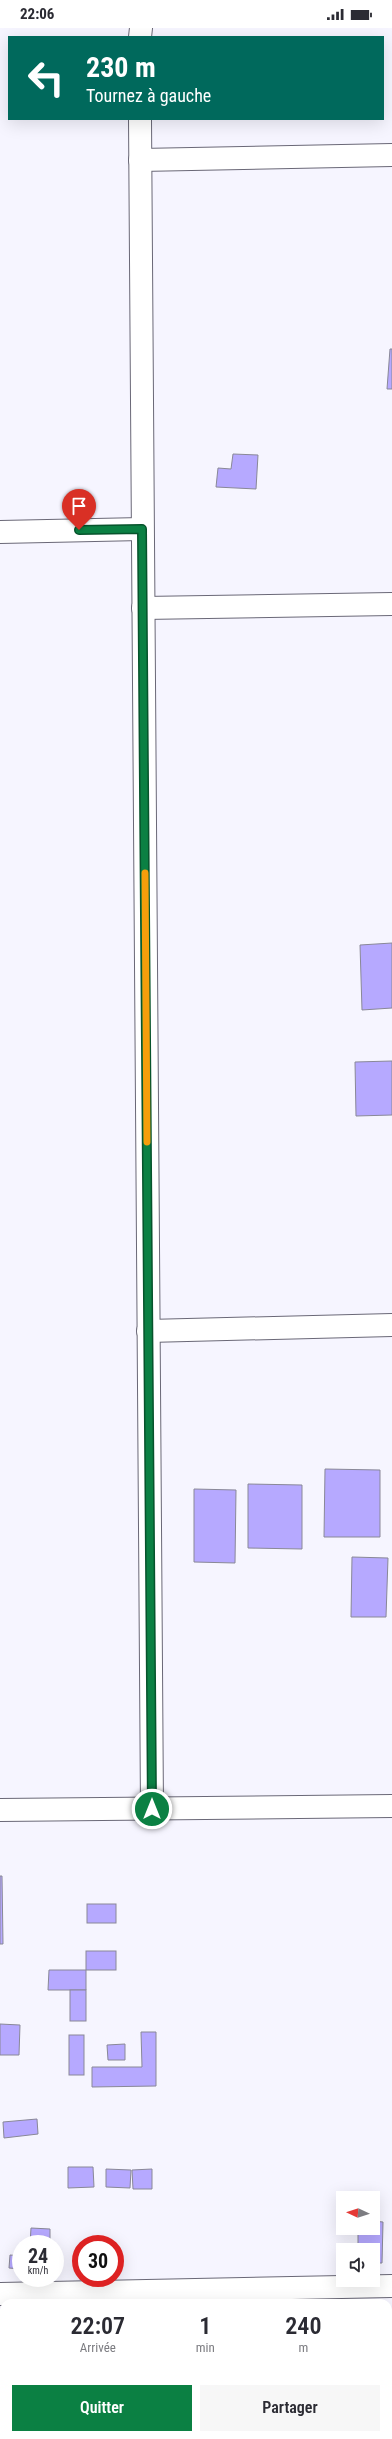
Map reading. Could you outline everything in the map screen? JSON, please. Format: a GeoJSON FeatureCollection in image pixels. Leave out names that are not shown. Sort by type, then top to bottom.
{"type":"FeatureCollection","features":[{"type":"Feature","properties":{"kind":"street"},"geometry":{"type":"LineString","coordinates":[[140,120],[152,1809]]}},
{"type":"Feature","properties":{"kind":"street"},"geometry":{"type":"LineString","coordinates":[[140,160],[392,155]]}},
{"type":"Feature","properties":{"kind":"street"},"geometry":{"type":"LineString","coordinates":[[0,532],[142,529]]}},
{"type":"Feature","properties":{"kind":"street"},"geometry":{"type":"LineString","coordinates":[[143,608],[392,604]]}},
{"type":"Feature","properties":{"kind":"street"},"geometry":{"type":"LineString","coordinates":[[148,1330],[392,1325]]}},
{"type":"Feature","properties":{"kind":"street"},"geometry":{"type":"LineString","coordinates":[[0,1810],[392,1806]]}},
{"type":"Feature","properties":{"kind":"street"},"geometry":{"type":"LineString","coordinates":[[0,2294],[392,2286]]}},
{"type":"Feature","properties":{"kind":"building"},"geometry":{"type":"Polygon","coordinates":[[[390,349],[392,349],[392,389],[387,389],[390,349]]]}},
{"type":"Feature","properties":{"kind":"building"},"geometry":{"type":"Polygon","coordinates":[[[233,454],[258,455],[256,489],[216,487],[218,468],[231,469],[233,454]]]}},
{"type":"Feature","properties":{"kind":"building"},"geometry":{"type":"Polygon","coordinates":[[[392,943],[392,1008],[362,1010],[360,945],[392,943]]]}},
{"type":"Feature","properties":{"kind":"building"},"geometry":{"type":"Polygon","coordinates":[[[392,1061],[392,1115],[356,1116],[355,1062],[392,1061]]]}},
{"type":"Feature","properties":{"kind":"building"},"geometry":{"type":"Polygon","coordinates":[[[325,1469],[380,1470],[380,1537],[324,1537],[325,1469]]]}},
{"type":"Feature","properties":{"kind":"building"},"geometry":{"type":"Polygon","coordinates":[[[248,1484],[302,1485],[302,1549],[248,1548],[248,1484]]]}},
{"type":"Feature","properties":{"kind":"building"},"geometry":{"type":"Polygon","coordinates":[[[194,1489],[236,1490],[235,1563],[194,1562],[194,1489]]]}},
{"type":"Feature","properties":{"kind":"building"},"geometry":{"type":"Polygon","coordinates":[[[352,1557],[388,1558],[386,1617],[351,1617],[352,1557]]]}},
{"type":"Feature","properties":{"kind":"building"},"geometry":{"type":"Polygon","coordinates":[[[0,1876],[2,1876],[3,1944],[0,1944],[0,1876]]]}},
{"type":"Feature","properties":{"kind":"building"},"geometry":{"type":"Polygon","coordinates":[[[87,1904],[116,1904],[116,1923],[87,1923],[87,1904]]]}},
{"type":"Feature","properties":{"kind":"building"},"geometry":{"type":"Polygon","coordinates":[[[86,1951],[116,1951],[116,1970],[86,1970],[86,1951]]]}},
{"type":"Feature","properties":{"kind":"building"},"geometry":{"type":"Polygon","coordinates":[[[49,1970],[86,1970],[86,1990],[48,1990],[49,1970]]]}},
{"type":"Feature","properties":{"kind":"building"},"geometry":{"type":"Polygon","coordinates":[[[70,1990],[86,1990],[86,2021],[70,2021],[70,1990]]]}},
{"type":"Feature","properties":{"kind":"building"},"geometry":{"type":"Polygon","coordinates":[[[0,2024],[20,2025],[19,2055],[0,2055],[0,2024]]]}},
{"type":"Feature","properties":{"kind":"building"},"geometry":{"type":"Polygon","coordinates":[[[141,2032],[156,2032],[156,2086],[92,2087],[92,2067],[142,2067],[141,2032]]]}},
{"type":"Feature","properties":{"kind":"building"},"geometry":{"type":"Polygon","coordinates":[[[69,2035],[84,2035],[84,2075],[69,2075],[69,2035]]]}},
{"type":"Feature","properties":{"kind":"building"},"geometry":{"type":"Polygon","coordinates":[[[125,2044],[125,2060],[108,2060],[107,2045],[125,2044]]]}},
{"type":"Feature","properties":{"kind":"building"},"geometry":{"type":"Polygon","coordinates":[[[37,2119],[38,2134],[4,2138],[3,2122],[37,2119]]]}},
{"type":"Feature","properties":{"kind":"building"},"geometry":{"type":"Polygon","coordinates":[[[68,2167],[93,2167],[94,2187],[68,2188],[68,2167]]]}},
{"type":"Feature","properties":{"kind":"building"},"geometry":{"type":"Polygon","coordinates":[[[106,2169],[131,2170],[130,2188],[106,2187],[106,2169]]]}},
{"type":"Feature","properties":{"kind":"building"},"geometry":{"type":"Polygon","coordinates":[[[152,2169],[152,2189],[133,2189],[132,2170],[152,2169]]]}},
{"type":"Feature","properties":{"kind":"building"},"geometry":{"type":"Polygon","coordinates":[[[380,2222],[383,2222],[382,2263],[380,2263],[380,2243],[358,2243],[358,2235],[380,2235],[380,2222]]]}},
{"type":"Feature","properties":{"kind":"building"},"geometry":{"type":"Polygon","coordinates":[[[31,2228],[50,2229],[50,2235],[31,2235],[31,2228]]]}},
{"type":"Feature","properties":{"kind":"building"},"geometry":{"type":"Polygon","coordinates":[[[10,2255],[12,2255],[12,2268],[9,2268],[10,2255]]]}},
{"type":"Feature","properties":{"kind":"slow traffic"},"geometry":{"type":"LineString","coordinates":[[145,873],[147,1142]]}},
{"type":"Feature","properties":{"kind":"route"},"geometry":{"type":"LineString","coordinates":[[79,530],[142,529],[152,1809]]}}]}
